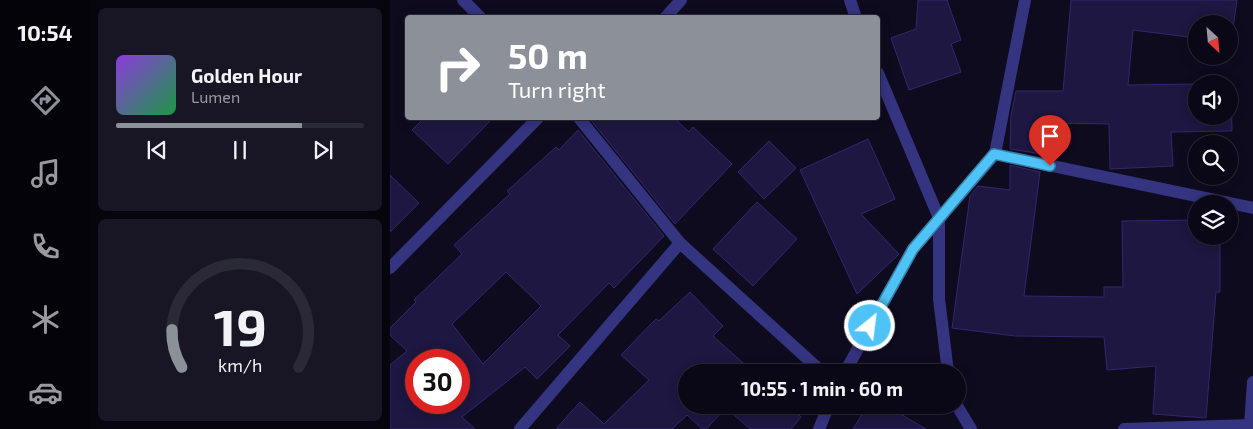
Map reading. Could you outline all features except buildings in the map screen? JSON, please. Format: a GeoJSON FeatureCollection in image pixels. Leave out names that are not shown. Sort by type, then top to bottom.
{"type":"FeatureCollection","features":[{"type":"Feature","properties":{"kind":"street"},"geometry":{"type":"LineString","coordinates":[[463,0],[478,15]]}},
{"type":"Feature","properties":{"kind":"street"},"geometry":{"type":"LineString","coordinates":[[668,15],[681,0]]}},
{"type":"Feature","properties":{"kind":"street"},"geometry":{"type":"LineString","coordinates":[[850,0],[855,15]]}},
{"type":"Feature","properties":{"kind":"street"},"geometry":{"type":"LineString","coordinates":[[849,364],[913,249],[994,154],[1025,0]]}},
{"type":"Feature","properties":{"kind":"street"},"geometry":{"type":"LineString","coordinates":[[880,78],[939,218],[939,299],[947,364]]}},
{"type":"Feature","properties":{"kind":"street"},"geometry":{"type":"LineString","coordinates":[[390,268],[536,120]]}},
{"type":"Feature","properties":{"kind":"street"},"geometry":{"type":"LineString","coordinates":[[581,120],[680,243],[813,364]]}},
{"type":"Feature","properties":{"kind":"street"},"geometry":{"type":"LineString","coordinates":[[994,154],[1253,208]]}},
{"type":"Feature","properties":{"kind":"street"},"geometry":{"type":"LineString","coordinates":[[520,429],[680,243]]}},
{"type":"Feature","properties":{"kind":"street"},"geometry":{"type":"LineString","coordinates":[[1124,429],[1249,427],[1253,382]]}},
{"type":"Feature","properties":{"kind":"street"},"geometry":{"type":"LineString","coordinates":[[819,429],[825,414]]}},
{"type":"Feature","properties":{"kind":"street"},"geometry":{"type":"LineString","coordinates":[[962,414],[970,429]]}},
{"type":"Feature","properties":{"kind":"route"},"geometry":{"type":"LineString","coordinates":[[870,326],[913,249],[994,154],[1050,166]]}}]}
